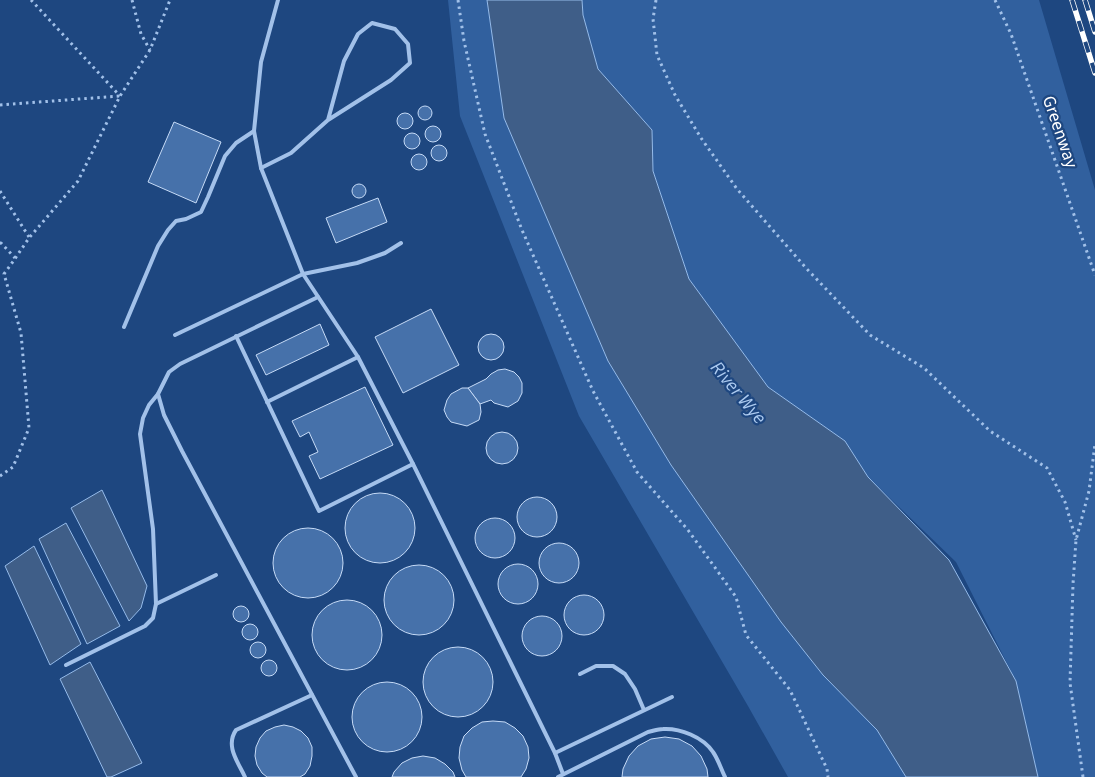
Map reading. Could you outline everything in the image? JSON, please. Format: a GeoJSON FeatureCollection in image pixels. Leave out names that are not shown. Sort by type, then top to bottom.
{"type":"FeatureCollection","features":[{"type":"Feature","properties":{"kind":"lane"},"geometry":{"type":"LineString","coordinates":[[278,0],[261,62],[254,131],[262,168],[303,274],[358,357],[413,464],[555,753],[563,774]]}},
{"type":"Feature","properties":{"kind":"lane"},"geometry":{"type":"LineString","coordinates":[[262,168],[291,153],[328,120],[391,80],[410,63],[408,44],[395,29],[372,23],[358,34],[344,60],[328,120]]}},
{"type":"Feature","properties":{"kind":"lane"},"geometry":{"type":"LineString","coordinates":[[124,327],[158,246],[168,230],[176,221],[186,219],[200,212],[225,156],[236,144],[254,131]]}},
{"type":"Feature","properties":{"kind":"lane"},"geometry":{"type":"LineString","coordinates":[[174,336],[303,274],[357,263],[385,253],[401,243]]}},
{"type":"Feature","properties":{"kind":"lane"},"geometry":{"type":"LineString","coordinates":[[66,665],[145,626],[153,618],[156,604],[153,528],[140,434],[143,418],[149,405],[158,394],[169,372],[180,364],[318,297]]}},
{"type":"Feature","properties":{"kind":"lane"},"geometry":{"type":"LineString","coordinates":[[236,336],[319,511],[413,464]]}},
{"type":"Feature","properties":{"kind":"lane"},"geometry":{"type":"LineString","coordinates":[[267,402],[358,357]]}},
{"type":"Feature","properties":{"kind":"lane"},"geometry":{"type":"LineString","coordinates":[[158,394],[164,415],[182,451],[356,777]]}},
{"type":"Feature","properties":{"kind":"lane"},"geometry":{"type":"LineString","coordinates":[[156,604],[216,575]]}},
{"type":"Feature","properties":{"kind":"lane"},"geometry":{"type":"LineString","coordinates":[[580,674],[596,666],[613,666],[625,674],[635,689],[644,710]]}},
{"type":"Feature","properties":{"kind":"lane"},"geometry":{"type":"LineString","coordinates":[[245,777],[232,748],[231,740],[236,730],[312,695]]}},
{"type":"Feature","properties":{"kind":"lane"},"geometry":{"type":"LineString","coordinates":[[555,753],[672,697]]}},
{"type":"Feature","properties":{"kind":"lane"},"geometry":{"type":"LineString","coordinates":[[558,777],[648,732],[661,728],[682,732],[704,742],[712,751],[725,777]]}},
{"type":"Feature","properties":{"kind":"path"},"geometry":{"type":"LineString","coordinates":[[31,0],[120,96]]}},
{"type":"Feature","properties":{"kind":"path"},"geometry":{"type":"LineString","coordinates":[[132,0],[141,34],[150,50]]}},
{"type":"Feature","properties":{"kind":"path"},"geometry":{"type":"LineString","coordinates":[[0,476],[12,467],[29,428],[21,333],[4,274],[29,238],[78,181],[120,96],[150,50],[170,0]]}},
{"type":"Feature","properties":{"kind":"path"},"geometry":{"type":"LineString","coordinates":[[458,0],[464,41],[485,134],[522,230],[593,391],[637,472],[688,530],[736,597],[746,635],[790,690],[827,769],[828,777]]}},
{"type":"Feature","properties":{"kind":"path"},"geometry":{"type":"LineString","coordinates":[[656,0],[653,20],[657,55],[675,95],[701,138],[737,189],[806,268],[870,335],[924,368],[990,431],[1048,468],[1065,502],[1076,540]]}},
{"type":"Feature","properties":{"kind":"path","name":"Greenway"},"geometry":{"type":"LineString","coordinates":[[995,0],[1011,34],[1095,275]]}},
{"type":"Feature","properties":{"kind":"path"},"geometry":{"type":"LineString","coordinates":[[0,105],[120,96]]}},
{"type":"Feature","properties":{"kind":"path"},"geometry":{"type":"LineString","coordinates":[[0,191],[29,238]]}},
{"type":"Feature","properties":{"kind":"path"},"geometry":{"type":"LineString","coordinates":[[0,243],[15,258]]}},
{"type":"Feature","properties":{"kind":"path"},"geometry":{"type":"LineString","coordinates":[[1083,777],[1070,683],[1073,584],[1076,540],[1089,491],[1095,444]]}},
{"type":"Feature","properties":{"kind":"shaded area"},"geometry":{"type":"Polygon","coordinates":[[[448,0],[487,0],[504,118],[608,361],[671,465],[781,622],[823,675],[877,730],[906,777],[788,777],[579,416],[460,116],[448,0]]]}},
{"type":"Feature","properties":{"kind":"shaded area"},"geometry":{"type":"Polygon","coordinates":[[[582,0],[1039,0],[1095,190],[1095,777],[1038,777],[1016,681],[956,562],[868,477],[845,441],[768,387],[689,279],[653,171],[652,130],[598,69],[583,15],[582,0]]]}},
{"type":"Feature","properties":{"kind":"water","name":"River Wye"},"geometry":{"type":"Polygon","coordinates":[[[487,0],[582,0],[583,15],[598,69],[652,130],[653,171],[689,279],[768,387],[845,441],[868,477],[949,560],[1016,681],[1038,777],[906,777],[877,730],[823,675],[781,622],[671,465],[608,361],[504,118],[487,0]]]}},
{"type":"Feature","properties":{"kind":"water"},"geometry":{"type":"Polygon","coordinates":[[[102,490],[147,586],[141,608],[129,621],[71,508],[102,490]]]}},
{"type":"Feature","properties":{"kind":"water"},"geometry":{"type":"Polygon","coordinates":[[[66,523],[120,626],[87,644],[39,539],[66,523]]]}},
{"type":"Feature","properties":{"kind":"water"},"geometry":{"type":"Polygon","coordinates":[[[34,546],[81,644],[50,665],[5,566],[34,546]]]}},
{"type":"Feature","properties":{"kind":"water"},"geometry":{"type":"Polygon","coordinates":[[[90,662],[142,763],[111,777],[107,777],[60,679],[90,662]]]}},
{"type":"Feature","properties":{"kind":"building"},"geometry":{"type":"Polygon","coordinates":[[[422,106],[428,106],[432,113],[428,120],[422,120],[418,116],[418,110],[422,106]]]}},
{"type":"Feature","properties":{"kind":"building"},"geometry":{"type":"Polygon","coordinates":[[[405,113],[413,121],[405,129],[397,121],[405,113]]]}},
{"type":"Feature","properties":{"kind":"building"},"geometry":{"type":"Polygon","coordinates":[[[174,122],[221,142],[196,203],[148,182],[174,122]]]}},
{"type":"Feature","properties":{"kind":"building"},"geometry":{"type":"Polygon","coordinates":[[[433,126],[441,134],[433,142],[425,134],[433,126]]]}},
{"type":"Feature","properties":{"kind":"building"},"geometry":{"type":"Polygon","coordinates":[[[412,133],[420,141],[412,149],[404,141],[412,133]]]}},
{"type":"Feature","properties":{"kind":"building"},"geometry":{"type":"Polygon","coordinates":[[[439,145],[447,153],[439,161],[431,153],[439,145]]]}},
{"type":"Feature","properties":{"kind":"building"},"geometry":{"type":"Polygon","coordinates":[[[419,154],[427,162],[419,170],[411,162],[419,154]]]}},
{"type":"Feature","properties":{"kind":"building"},"geometry":{"type":"Polygon","coordinates":[[[356,184],[362,184],[366,191],[362,198],[356,198],[352,194],[352,188],[356,184]]]}},
{"type":"Feature","properties":{"kind":"building"},"geometry":{"type":"Polygon","coordinates":[[[378,198],[387,222],[336,243],[326,218],[378,198]]]}},
{"type":"Feature","properties":{"kind":"building"},"geometry":{"type":"Polygon","coordinates":[[[431,309],[459,365],[403,393],[375,337],[431,309]]]}},
{"type":"Feature","properties":{"kind":"building"},"geometry":{"type":"Polygon","coordinates":[[[320,324],[329,345],[266,375],[256,355],[320,324]]]}},
{"type":"Feature","properties":{"kind":"building"},"geometry":{"type":"Polygon","coordinates":[[[491,334],[500,338],[504,347],[500,356],[491,360],[482,356],[478,347],[482,338],[491,334]]]}},
{"type":"Feature","properties":{"kind":"building"},"geometry":{"type":"Polygon","coordinates":[[[505,369],[514,372],[522,383],[522,393],[518,401],[508,407],[494,403],[491,400],[480,404],[468,388],[486,379],[498,370],[505,369]]]}},
{"type":"Feature","properties":{"kind":"building"},"geometry":{"type":"Polygon","coordinates":[[[365,387],[393,445],[320,479],[309,456],[318,452],[309,432],[300,437],[292,421],[365,387]]]}},
{"type":"Feature","properties":{"kind":"building"},"geometry":{"type":"Polygon","coordinates":[[[462,388],[468,388],[480,404],[479,420],[467,426],[451,422],[444,410],[451,394],[462,388]]]}},
{"type":"Feature","properties":{"kind":"building"},"geometry":{"type":"Polygon","coordinates":[[[502,432],[508,433],[513,437],[517,442],[517,454],[513,459],[508,463],[502,464],[496,463],[491,459],[487,454],[486,448],[487,442],[491,437],[496,433],[502,432]]]}},
{"type":"Feature","properties":{"kind":"building"},"geometry":{"type":"Polygon","coordinates":[[[380,493],[393,496],[405,503],[412,515],[415,528],[412,541],[405,553],[393,560],[380,563],[367,560],[355,553],[348,541],[345,528],[348,515],[355,503],[367,496],[380,493]]]}},
{"type":"Feature","properties":{"kind":"building"},"geometry":{"type":"Polygon","coordinates":[[[541,497],[548,500],[554,506],[557,517],[556,525],[548,534],[541,537],[533,537],[526,534],[518,525],[517,513],[520,506],[529,498],[541,497]]]}},
{"type":"Feature","properties":{"kind":"building"},"geometry":{"type":"Polygon","coordinates":[[[499,518],[506,521],[512,527],[515,538],[514,546],[506,555],[499,558],[491,558],[484,555],[476,546],[475,534],[478,527],[487,519],[499,518]]]}},
{"type":"Feature","properties":{"kind":"building"},"geometry":{"type":"Polygon","coordinates":[[[308,528],[321,531],[333,538],[340,550],[343,563],[340,576],[333,588],[321,595],[308,598],[295,595],[283,588],[276,576],[273,563],[276,550],[283,538],[295,531],[308,528]]]}},
{"type":"Feature","properties":{"kind":"building"},"geometry":{"type":"Polygon","coordinates":[[[563,543],[570,546],[576,552],[579,563],[578,571],[570,580],[563,583],[555,583],[548,580],[540,571],[539,559],[542,552],[551,544],[563,543]]]}},
{"type":"Feature","properties":{"kind":"building"},"geometry":{"type":"Polygon","coordinates":[[[522,564],[529,567],[535,573],[538,584],[537,592],[529,601],[522,604],[514,604],[507,601],[499,592],[498,580],[501,573],[510,565],[522,564]]]}},
{"type":"Feature","properties":{"kind":"building"},"geometry":{"type":"Polygon","coordinates":[[[419,565],[432,568],[444,575],[451,587],[454,600],[451,613],[444,625],[432,632],[419,635],[406,632],[394,625],[387,613],[384,600],[387,587],[394,575],[406,568],[419,565]]]}},
{"type":"Feature","properties":{"kind":"building"},"geometry":{"type":"Polygon","coordinates":[[[588,595],[595,598],[601,604],[604,615],[603,623],[595,632],[588,635],[580,635],[573,632],[565,623],[564,611],[567,604],[576,596],[588,595]]]}},
{"type":"Feature","properties":{"kind":"building"},"geometry":{"type":"Polygon","coordinates":[[[347,600],[360,603],[372,610],[379,622],[382,635],[379,648],[372,660],[360,667],[347,670],[334,667],[322,660],[315,648],[312,635],[315,622],[322,610],[334,603],[347,600]]]}},
{"type":"Feature","properties":{"kind":"building"},"geometry":{"type":"Polygon","coordinates":[[[241,606],[249,614],[241,622],[233,614],[241,606]]]}},
{"type":"Feature","properties":{"kind":"building"},"geometry":{"type":"Polygon","coordinates":[[[546,616],[553,619],[559,625],[562,636],[561,644],[553,653],[546,656],[538,656],[531,653],[523,644],[522,632],[525,625],[534,617],[546,616]]]}},
{"type":"Feature","properties":{"kind":"building"},"geometry":{"type":"Polygon","coordinates":[[[250,624],[258,632],[250,640],[242,632],[250,624]]]}},
{"type":"Feature","properties":{"kind":"building"},"geometry":{"type":"Polygon","coordinates":[[[258,642],[266,650],[258,658],[250,650],[258,642]]]}},
{"type":"Feature","properties":{"kind":"building"},"geometry":{"type":"Polygon","coordinates":[[[458,647],[471,650],[483,657],[490,669],[493,682],[490,695],[483,707],[471,714],[458,717],[445,714],[433,707],[426,695],[423,682],[426,669],[433,657],[445,650],[458,647]]]}},
{"type":"Feature","properties":{"kind":"building"},"geometry":{"type":"Polygon","coordinates":[[[269,660],[277,668],[269,676],[261,668],[269,660]]]}},
{"type":"Feature","properties":{"kind":"building"},"geometry":{"type":"Polygon","coordinates":[[[387,682],[400,685],[412,692],[419,704],[422,717],[419,730],[412,742],[400,749],[387,752],[374,749],[362,742],[355,730],[352,717],[355,704],[362,692],[374,685],[387,682]]]}},
{"type":"Feature","properties":{"kind":"building"},"geometry":{"type":"Polygon","coordinates":[[[482,722],[505,722],[523,736],[528,747],[529,758],[526,769],[521,777],[466,777],[462,770],[459,758],[464,736],[482,722]]]}},
{"type":"Feature","properties":{"kind":"building"},"geometry":{"type":"Polygon","coordinates":[[[284,725],[301,731],[308,738],[312,747],[310,766],[305,774],[300,777],[267,777],[257,765],[256,747],[266,731],[284,725]]]}},
{"type":"Feature","properties":{"kind":"building"},"geometry":{"type":"Polygon","coordinates":[[[665,737],[679,739],[692,746],[701,756],[707,769],[708,777],[622,777],[623,769],[629,756],[638,746],[651,739],[665,737]]]}},
{"type":"Feature","properties":{"kind":"building"},"geometry":{"type":"Polygon","coordinates":[[[423,756],[435,758],[445,764],[455,777],[392,777],[402,763],[412,758],[423,756]]]}},
{"type":"Feature","properties":{"kind":"railway"},"geometry":{"type":"LineString","coordinates":[[1072,0],[1095,73]]}},
{"type":"Feature","properties":{"kind":"railway"},"geometry":{"type":"LineString","coordinates":[[1085,0],[1095,32]]}}]}
